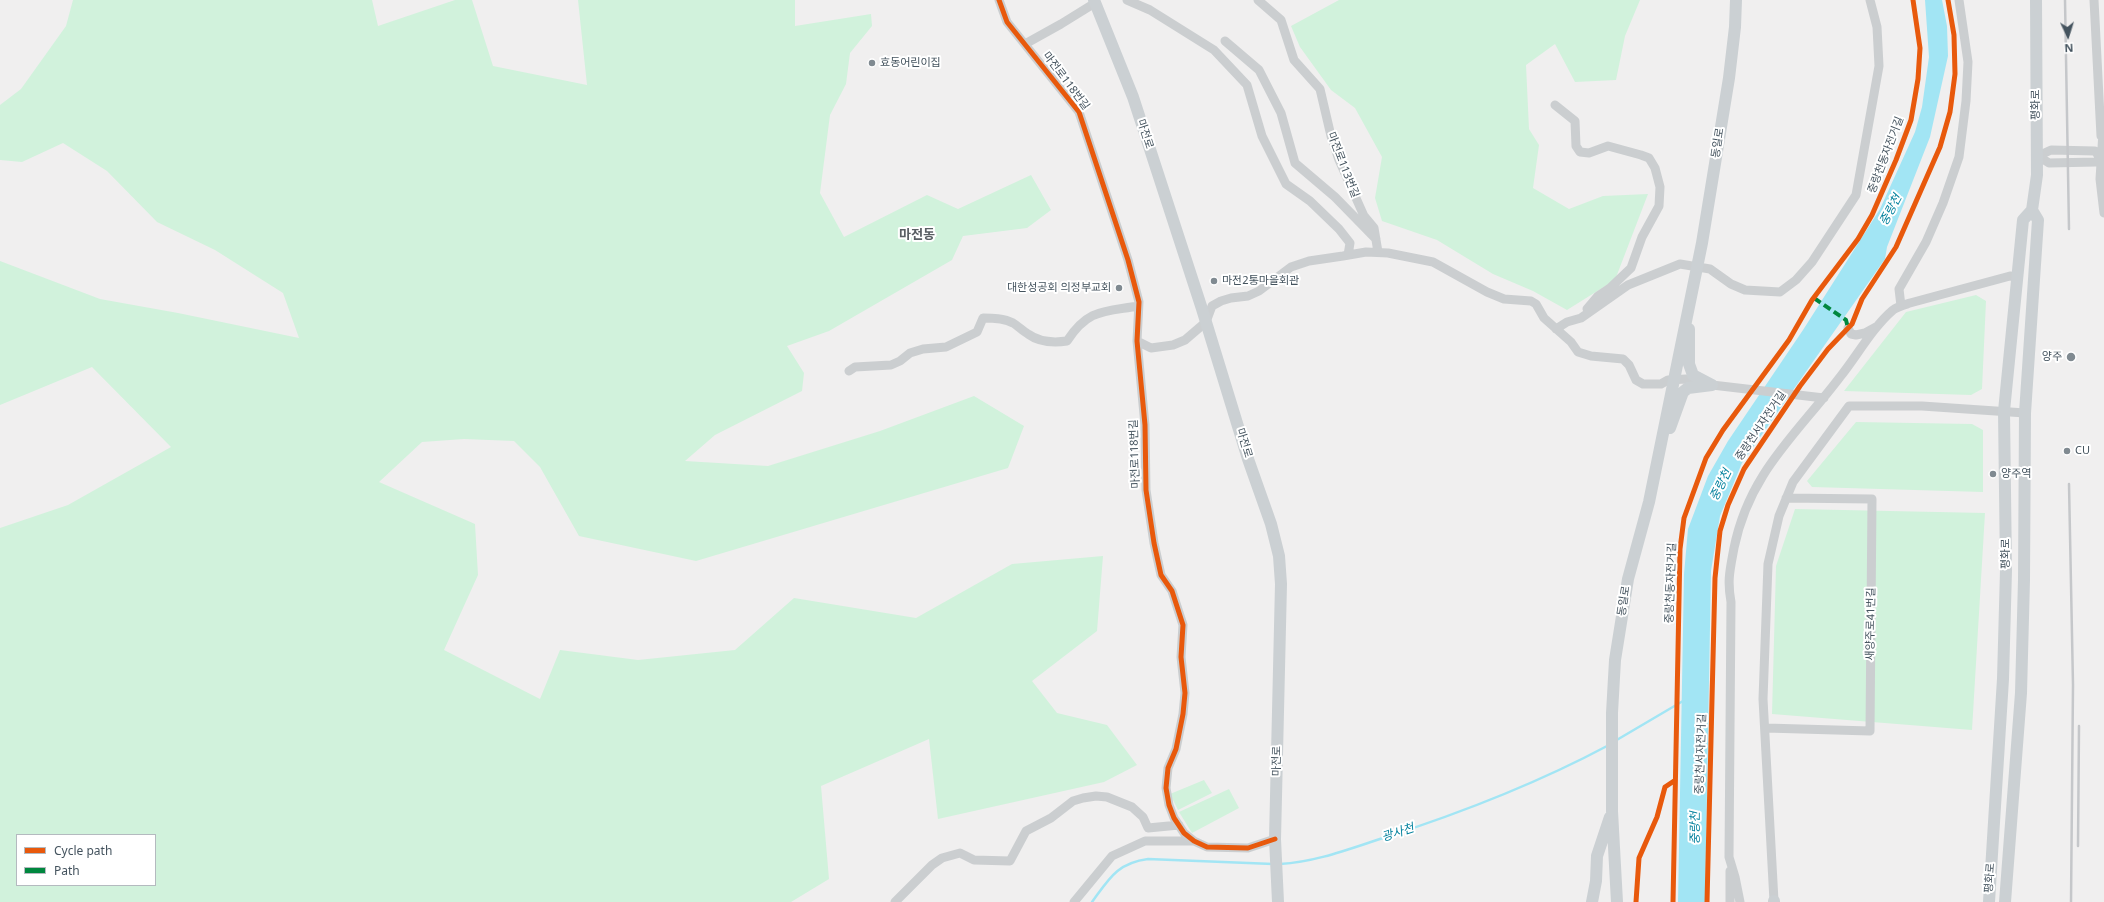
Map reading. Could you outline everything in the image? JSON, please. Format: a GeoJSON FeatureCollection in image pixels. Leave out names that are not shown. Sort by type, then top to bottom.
{"type":"FeatureCollection","features":[{"type":"Feature","properties":{"kind":"street","name":"마전로118번길"},"geometry":{"type":"LineString","coordinates":[[999,0],[1007,22],[1079,112],[1084,122],[1128,260],[1138,306],[1137,341],[1145,425],[1146,490],[1154,543],[1162,575],[1172,591],[1183,625],[1181,657],[1185,693],[1183,714],[1176,749],[1168,768],[1166,788],[1169,805],[1179,825],[1184,833],[1194,841]]}},
{"type":"Feature","properties":{"kind":"street"},"geometry":{"type":"LineString","coordinates":[[1127,0],[1150,10],[1214,50],[1247,85],[1262,136],[1286,184],[1310,201],[1339,229],[1350,243],[1348,255]]}},
{"type":"Feature","properties":{"kind":"street","name":"마전로113번길"},"geometry":{"type":"LineString","coordinates":[[1258,0],[1281,20],[1294,60],[1320,89],[1331,136],[1339,160],[1364,216],[1374,228],[1378,252]]}},
{"type":"Feature","properties":{"kind":"street","name":"동일로"},"geometry":{"type":"LineString","coordinates":[[1617,902],[1612,811],[1612,713],[1615,660],[1628,579],[1649,502],[1697,266],[1729,78],[1735,27],[1736,0]]}},
{"type":"Feature","properties":{"kind":"street"},"geometry":{"type":"LineString","coordinates":[[1556,329],[1567,322],[1581,318],[1628,285],[1680,264],[1710,269],[1731,284],[1745,290],[1780,292],[1796,280],[1812,262],[1856,195],[1879,66],[1877,26],[1870,0]]}},
{"type":"Feature","properties":{"kind":"street"},"geometry":{"type":"LineString","coordinates":[[1901,306],[1899,289],[1926,242],[1943,203],[1958,157],[1966,102],[1968,62],[1959,0]]}},
{"type":"Feature","properties":{"kind":"street","name":"평화로"},"geometry":{"type":"LineString","coordinates":[[1989,902],[2003,672],[2006,570],[2004,411],[2023,220],[2032,210],[2037,175],[2036,0]]}},
{"type":"Feature","properties":{"kind":"street"},"geometry":{"type":"LineString","coordinates":[[2094,0],[2101,136],[2100,188],[2104,213]]}},
{"type":"Feature","properties":{"kind":"street","name":"마전로"},"geometry":{"type":"LineString","coordinates":[[1025,44],[1061,24],[1094,1],[1133,97],[1206,322],[1248,459],[1272,524],[1279,556],[1280,584],[1275,843],[1278,902]]}},
{"type":"Feature","properties":{"kind":"street"},"geometry":{"type":"LineString","coordinates":[[1225,41],[1259,70],[1281,113],[1295,163],[1335,197],[1376,240]]}},
{"type":"Feature","properties":{"kind":"street"},"geometry":{"type":"LineString","coordinates":[[1554,105],[1575,122],[1576,146],[1580,152],[1589,153],[1608,146],[1649,158],[1655,168],[1660,187],[1658,206],[1642,237],[1630,268],[1610,288],[1598,296],[1581,318]]}},
{"type":"Feature","properties":{"kind":"street"},"geometry":{"type":"LineString","coordinates":[[2101,136],[2104,127]]}},
{"type":"Feature","properties":{"kind":"street"},"geometry":{"type":"LineString","coordinates":[[2038,156],[2051,150],[2095,151],[2100,158]]}},
{"type":"Feature","properties":{"kind":"street"},"geometry":{"type":"LineString","coordinates":[[2038,156],[2051,164],[2096,162],[2100,158]]}},
{"type":"Feature","properties":{"kind":"street","name":"평화로"},"geometry":{"type":"LineString","coordinates":[[2007,899],[2021,693],[2024,580],[2025,413],[2038,220],[2032,210]]}},
{"type":"Feature","properties":{"kind":"street"},"geometry":{"type":"LineString","coordinates":[[1137,341],[1152,348],[1173,345],[1185,340],[1206,322],[1212,306],[1221,301],[1248,296],[1259,291],[1291,268],[1309,261],[1378,252],[1421,258],[1433,262],[1498,297],[1531,301],[1536,304],[1544,318],[1571,342],[1578,352],[1591,356],[1623,359],[1629,365],[1636,380],[1643,384],[1661,384],[1668,380],[1686,379],[1712,384],[1824,398]]}},
{"type":"Feature","properties":{"kind":"street"},"geometry":{"type":"LineString","coordinates":[[1740,902],[1729,857],[1730,602],[1727,580],[1738,526],[1755,487],[1780,449],[1824,398],[1879,325],[1894,309],[2010,276],[2017,277]]}},
{"type":"Feature","properties":{"kind":"street"},"geometry":{"type":"LineString","coordinates":[[849,371],[855,367],[891,365],[917,350],[946,348],[977,332],[983,318],[1005,319],[1044,342],[1059,342],[1067,341],[1081,322],[1090,316],[1138,306]]}},
{"type":"Feature","properties":{"kind":"street"},"geometry":{"type":"LineString","coordinates":[[1689,309],[1689,364],[1693,375],[1712,384]]}},
{"type":"Feature","properties":{"kind":"street"},"geometry":{"type":"LineString","coordinates":[[1848,328],[1851,334],[1856,335],[1865,333],[1879,325]]}},
{"type":"Feature","properties":{"kind":"street"},"geometry":{"type":"LineString","coordinates":[[1659,455],[1682,400],[1683,392],[1688,388],[1712,384]]}},
{"type":"Feature","properties":{"kind":"street"},"geometry":{"type":"LineString","coordinates":[[1774,902],[1766,728],[1763,699],[1768,564],[1774,534],[1793,482],[1849,406],[1922,406],[2025,413]]}},
{"type":"Feature","properties":{"kind":"street","name":"새양주로41번길"},"geometry":{"type":"LineString","coordinates":[[1766,728],[1870,731],[1872,499],[1786,498]]}},
{"type":"Feature","properties":{"kind":"street"},"geometry":{"type":"LineString","coordinates":[[895,902],[942,858],[960,853],[974,860],[1010,861],[1026,831],[1051,818],[1073,801],[1084,798],[1096,796],[1107,797],[1132,806],[1143,817],[1148,828],[1179,825]]}},
{"type":"Feature","properties":{"kind":"street"},"geometry":{"type":"LineString","coordinates":[[1592,902],[1596,881],[1597,856],[1612,811]]}},
{"type":"Feature","properties":{"kind":"street"},"geometry":{"type":"LineString","coordinates":[[1074,902],[1112,856],[1145,841],[1194,841],[1208,846],[1248,848],[1275,843]]}},
{"type":"Feature","properties":{"kind":"street"},"geometry":{"type":"LineString","coordinates":[[1614,851],[1623,890],[1623,902]]}},
{"type":"Feature","properties":{"kind":"street"},"geometry":{"type":"LineString","coordinates":[[1730,862],[1730,902]]}},
{"type":"Feature","properties":{"kind":"green space"},"geometry":{"type":"Polygon","coordinates":[[[73,0],[372,0],[378,26],[455,0],[472,0],[493,66],[587,85],[578,0],[795,0],[795,26],[871,14],[872,26],[850,53],[846,84],[830,115],[820,193],[844,237],[927,195],[958,209],[1031,175],[1051,210],[1027,228],[963,236],[952,260],[829,331],[787,346],[804,373],[802,391],[715,435],[685,461],[768,466],[880,431],[974,396],[1024,426],[1008,468],[696,561],[579,536],[540,467],[514,441],[464,439],[422,442],[379,482],[475,524],[478,575],[444,650],[540,699],[560,650],[638,660],[735,650],[794,598],[916,618],[1012,564],[1103,556],[1097,631],[1032,681],[1057,713],[1107,725],[1137,765],[1104,782],[938,819],[929,739],[821,786],[829,879],[791,902],[0,902],[0,528],[68,505],[171,447],[92,367],[0,405],[0,261],[100,299],[178,313],[299,338],[283,293],[215,250],[157,222],[107,171],[63,143],[22,162],[0,160],[0,105],[21,89],[66,26],[73,0]]]}},
{"type":"Feature","properties":{"kind":"green space"},"geometry":{"type":"Polygon","coordinates":[[[1339,0],[1640,0],[1625,36],[1616,80],[1575,82],[1555,44],[1526,65],[1529,129],[1539,145],[1533,188],[1569,209],[1603,196],[1648,194],[1615,280],[1567,310],[1533,291],[1493,274],[1437,240],[1382,221],[1375,198],[1382,157],[1355,108],[1331,90],[1300,47],[1291,26],[1339,0]]]}},
{"type":"Feature","properties":{"kind":"green space"},"geometry":{"type":"Polygon","coordinates":[[[1976,295],[1986,301],[1982,389],[1971,395],[1844,391],[1906,312],[1976,295]]]}},
{"type":"Feature","properties":{"kind":"green space"},"geometry":{"type":"Polygon","coordinates":[[[1856,422],[1972,424],[1983,430],[1983,492],[1812,487],[1807,481],[1856,422]]]}},
{"type":"Feature","properties":{"kind":"green space"},"geometry":{"type":"Polygon","coordinates":[[[1795,509],[1985,513],[1972,730],[1772,714],[1776,566],[1795,509]]]}},
{"type":"Feature","properties":{"kind":"green space"},"geometry":{"type":"Polygon","coordinates":[[[1204,780],[1212,793],[1178,810],[1170,794],[1204,780]]]}},
{"type":"Feature","properties":{"kind":"green space"},"geometry":{"type":"Polygon","coordinates":[[[1229,789],[1239,808],[1192,833],[1179,812],[1229,789]]]}},
{"type":"Feature","properties":{"kind":"water","name":"중랑천"},"geometry":{"type":"Polygon","coordinates":[[[1925,0],[1942,0],[1947,26],[1948,56],[1930,137],[1887,247],[1885,259],[1742,463],[1720,516],[1711,571],[1705,902],[1678,902],[1684,574],[1688,529],[1708,476],[1728,441],[1803,330],[1880,209],[1915,132],[1922,107],[1929,57],[1925,0]]]}},
{"type":"Feature","properties":{"kind":"waterway","name":"광사천"},"geometry":{"type":"LineString","coordinates":[[1615,741],[1683,701]]}},
{"type":"Feature","properties":{"kind":"waterway","name":"광사천"},"geometry":{"type":"LineString","coordinates":[[1280,864],[1306,861],[1332,854],[1470,808],[1526,785],[1609,745]]}},
{"type":"Feature","properties":{"kind":"waterway","name":"광사천"},"geometry":{"type":"LineString","coordinates":[[1092,902],[1115,873],[1121,868],[1137,861],[1148,859],[1273,864]]}},
{"type":"Feature","properties":{"kind":"railway"},"geometry":{"type":"LineString","coordinates":[[2065,0],[2069,229]]}},
{"type":"Feature","properties":{"kind":"railway"},"geometry":{"type":"LineString","coordinates":[[2069,484],[2073,685],[2071,902]]}},
{"type":"Feature","properties":{"kind":"railway"},"geometry":{"type":"LineString","coordinates":[[2078,846],[2079,726]]}},
{"type":"Feature","properties":{"kind":"marked path"},"geometry":{"type":"LineString","coordinates":[[1814,298],[1846,320],[1848,328]]}},
{"type":"Feature","properties":{"kind":"cycle path"},"geometry":{"type":"LineString","coordinates":[[999,0],[1007,22],[1079,112],[1128,260],[1139,302],[1137,341],[1145,425],[1146,490],[1154,543],[1161,575],[1172,591],[1183,625],[1181,657],[1185,693],[1183,714],[1176,749],[1168,768],[1166,788],[1169,805],[1174,818],[1184,833],[1194,841],[1207,847],[1248,848],[1275,839]]}},
{"type":"Feature","properties":{"kind":"cycle path","name":"중랑천동자전거길"},"geometry":{"type":"LineString","coordinates":[[1673,902],[1680,549],[1684,518],[1706,458],[1723,430],[1789,340],[1812,300],[1858,239],[1872,215],[1896,160],[1911,120],[1918,79],[1920,48],[1913,0]]}},
{"type":"Feature","properties":{"kind":"cycle path","name":"중랑천서자전거길"},"geometry":{"type":"LineString","coordinates":[[1707,902],[1715,578],[1720,531],[1728,505],[1744,469],[1800,386],[1828,349],[1852,324],[1862,299],[1896,247],[1940,147],[1950,112],[1955,74],[1954,35],[1948,0]]}},
{"type":"Feature","properties":{"kind":"cycle path"},"geometry":{"type":"LineString","coordinates":[[1636,902],[1639,858],[1657,817],[1665,787],[1674,781]]}},
{"type":"Feature","properties":{"kind":"place","name":"효동어린이집"},"geometry":{"type":"Point","coordinates":[872,63]}},
{"type":"Feature","properties":{"kind":"place","name":"마전2통마을회관"},"geometry":{"type":"Point","coordinates":[1214,281]}},
{"type":"Feature","properties":{"kind":"place","name":"대한성공회 의정부교회"},"geometry":{"type":"Point","coordinates":[1119,288]}},
{"type":"Feature","properties":{"kind":"place","name":"양주"},"geometry":{"type":"Point","coordinates":[2071,357]}},
{"type":"Feature","properties":{"kind":"place","name":"CU"},"geometry":{"type":"Point","coordinates":[2067,451]}},
{"type":"Feature","properties":{"kind":"place","name":"양주역"},"geometry":{"type":"Point","coordinates":[1993,474]}},
{"type":"Feature","properties":{"kind":"district","name":"마전동"},"geometry":{"type":"Point","coordinates":[917,235]}}]}
